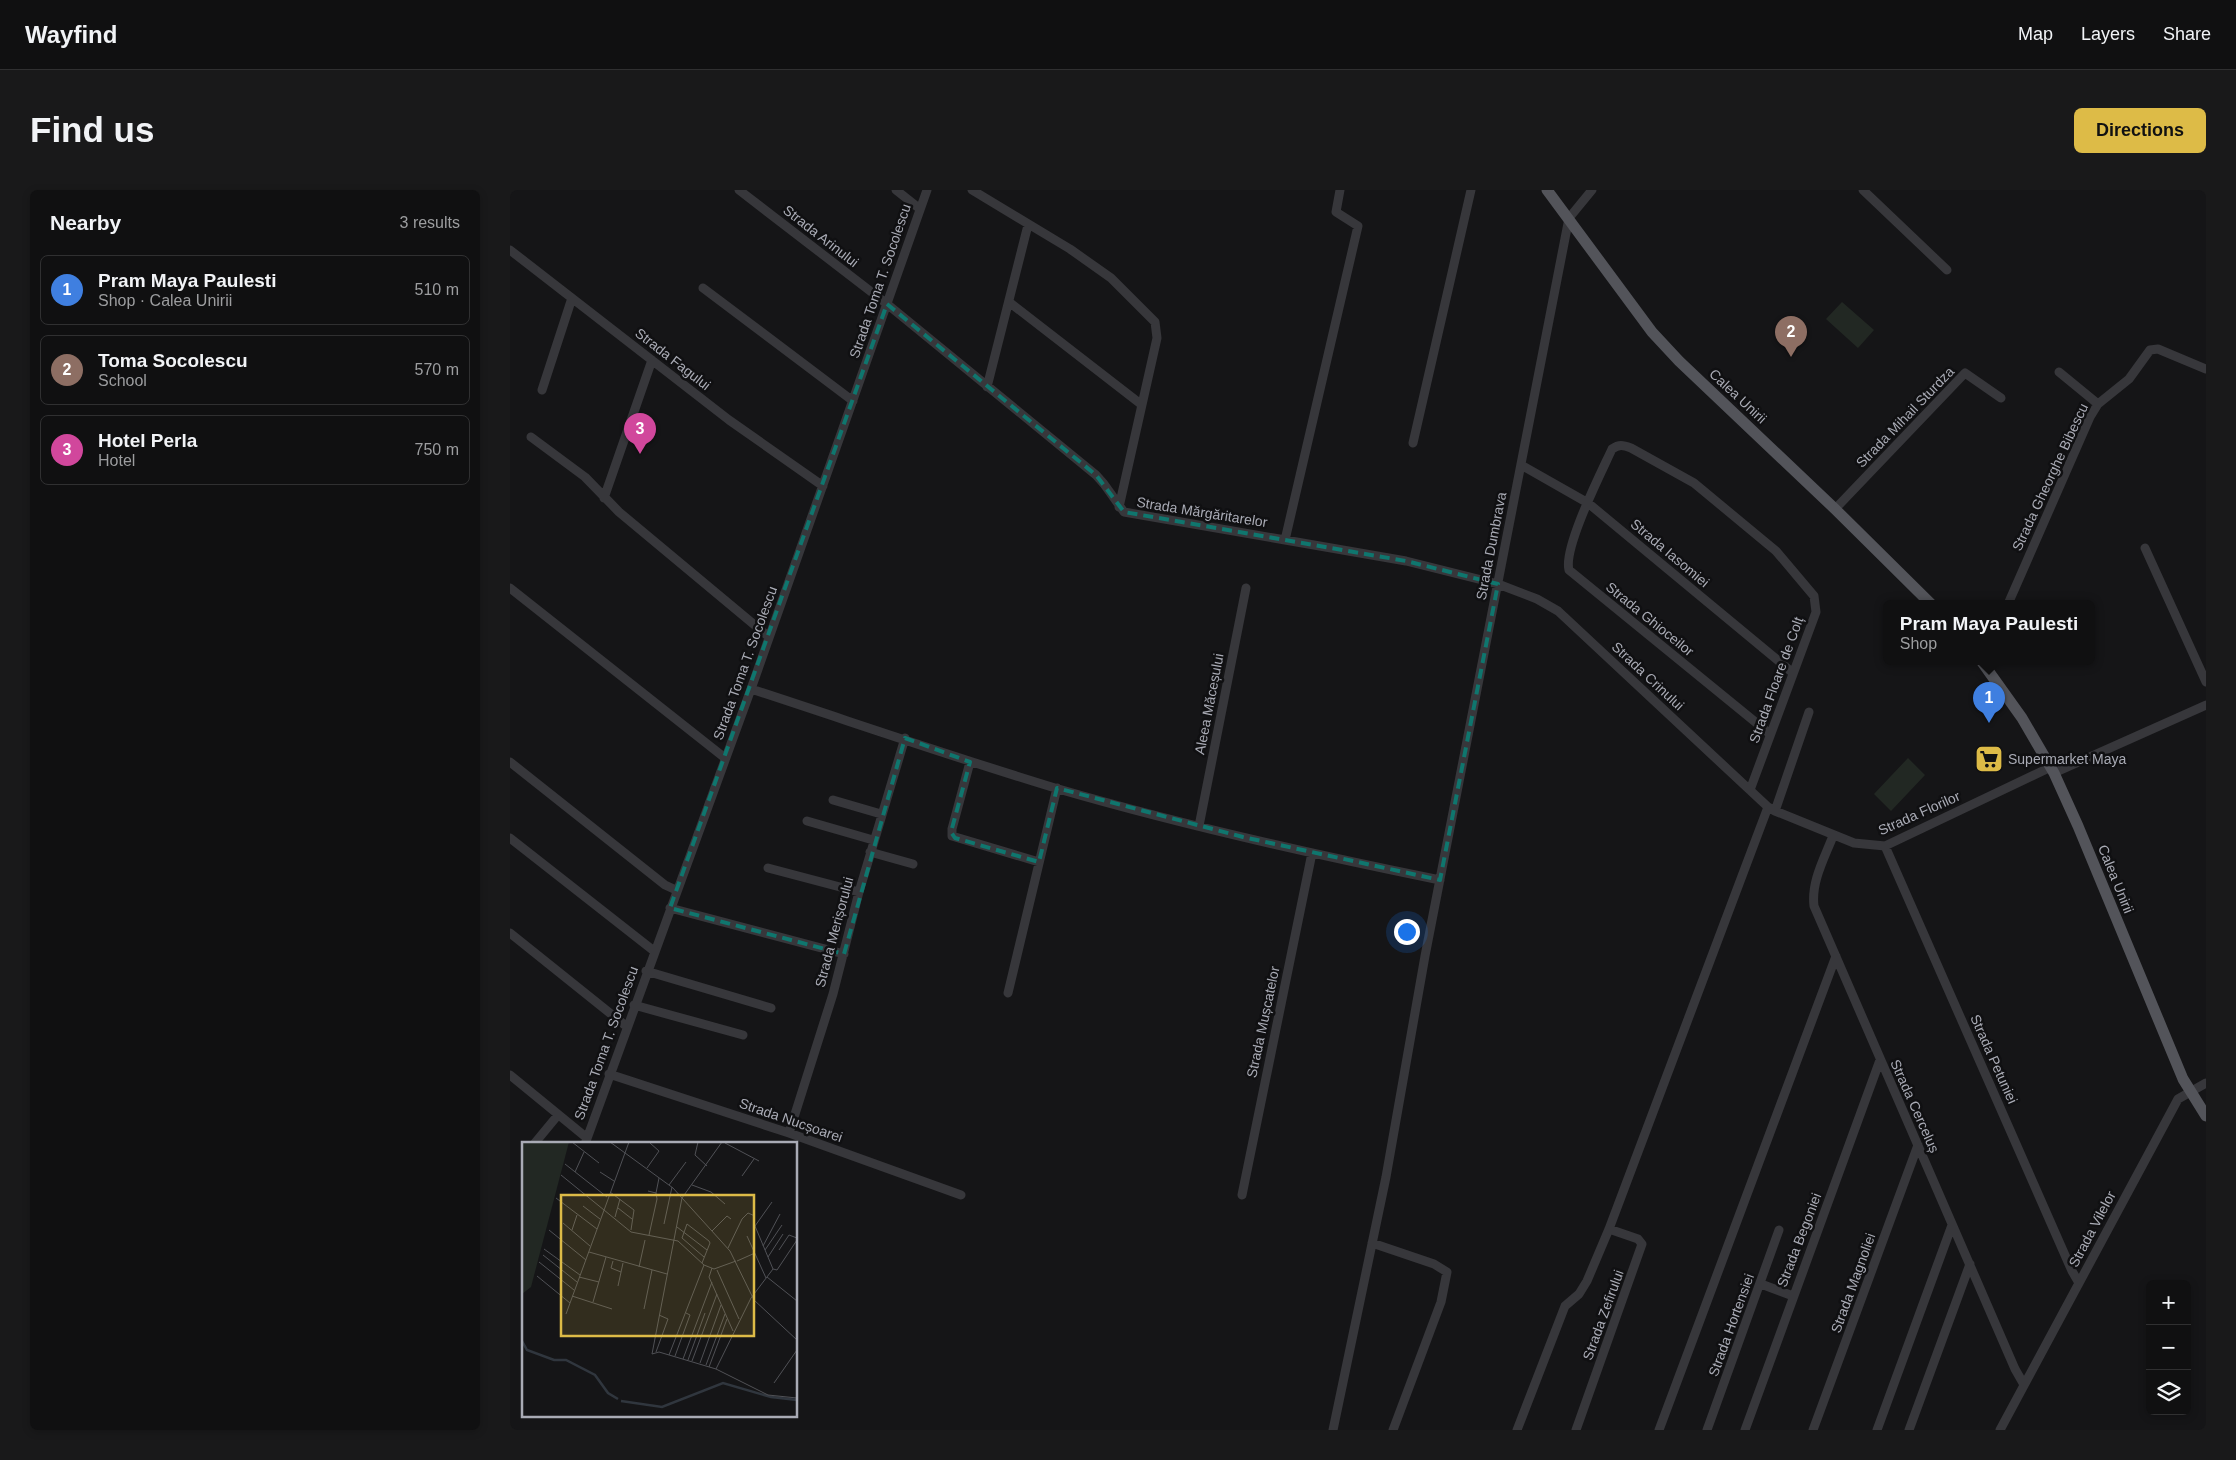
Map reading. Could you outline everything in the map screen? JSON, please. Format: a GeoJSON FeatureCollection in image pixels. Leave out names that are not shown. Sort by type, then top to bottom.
{"type":"FeatureCollection","features":[{"type":"Feature","properties":{"kind":"main road","name":"Calea Unirii"},"geometry":{"type":"LineString","coordinates":[[1547,190],[1652,332],[1679,362],[1835,509],[1927,600]]}},
{"type":"Feature","properties":{"kind":"main road","name":"Calea Unirii"},"geometry":{"type":"LineString","coordinates":[[1984,665],[2022,718],[2053,770],[2190,1092],[2206,1116]]}},
{"type":"Feature","properties":{"kind":"street","name":"Strada Arinului"},"geometry":{"type":"LineString","coordinates":[[739,190],[887,304]]}},
{"type":"Feature","properties":{"kind":"street"},"geometry":{"type":"LineString","coordinates":[[896,190],[920,209]]}},
{"type":"Feature","properties":{"kind":"street","name":"Strada Toma T. Socolescu"},"geometry":{"type":"LineString","coordinates":[[586,1141],[626,1026],[823,486],[927,190]]}},
{"type":"Feature","properties":{"kind":"street"},"geometry":{"type":"LineString","coordinates":[[972,190],[1028,226],[1070,249],[1111,278],[1155,322],[1156,338],[1119,507]]}},
{"type":"Feature","properties":{"kind":"street"},"geometry":{"type":"LineString","coordinates":[[1285,540],[1358,226],[1336,212],[1340,190]]}},
{"type":"Feature","properties":{"kind":"street"},"geometry":{"type":"LineString","coordinates":[[1413,443],[1471,190]]}},
{"type":"Feature","properties":{"kind":"street"},"geometry":{"type":"LineString","coordinates":[[1569,218],[1592,190]]}},
{"type":"Feature","properties":{"kind":"street"},"geometry":{"type":"LineString","coordinates":[[1863,190],[1947,270]]}},
{"type":"Feature","properties":{"kind":"street","name":"Strada Dumbrava"},"geometry":{"type":"LineString","coordinates":[[1333,1430],[1372,1243],[1440,880],[1569,218]]}},
{"type":"Feature","properties":{"kind":"street"},"geometry":{"type":"LineString","coordinates":[[987,387],[1028,226]]}},
{"type":"Feature","properties":{"kind":"street","name":"Strada Fagului"},"geometry":{"type":"LineString","coordinates":[[510,250],[729,420],[823,486]]}},
{"type":"Feature","properties":{"kind":"street"},"geometry":{"type":"LineString","coordinates":[[703,288],[853,401]]}},
{"type":"Feature","properties":{"kind":"street"},"geometry":{"type":"LineString","coordinates":[[542,390],[572,298]]}},
{"type":"Feature","properties":{"kind":"street"},"geometry":{"type":"LineString","coordinates":[[1009,302],[1142,405]]}},
{"type":"Feature","properties":{"kind":"street","name":"Strada Mărgăritarelor"},"geometry":{"type":"LineString","coordinates":[[887,304],[1096,475],[1124,512],[1132,515],[1406,561],[1498,584]]}},
{"type":"Feature","properties":{"kind":"street","name":"Strada Gheorghe Bibescu"},"geometry":{"type":"LineString","coordinates":[[2010,600],[2074,449],[2098,404],[2129,379],[2150,350],[2158,349],[2206,369]]}},
{"type":"Feature","properties":{"kind":"street"},"geometry":{"type":"LineString","coordinates":[[604,498],[652,360]]}},
{"type":"Feature","properties":{"kind":"street"},"geometry":{"type":"LineString","coordinates":[[2059,372],[2098,404]]}},
{"type":"Feature","properties":{"kind":"street","name":"Strada Mihail Sturdza"},"geometry":{"type":"LineString","coordinates":[[1835,509],[1964,373],[2001,398]]}},
{"type":"Feature","properties":{"kind":"street"},"geometry":{"type":"LineString","coordinates":[[532,437],[585,477],[604,498],[768,637]]}},
{"type":"Feature","properties":{"kind":"street","name":"Strada Floare de Colț"},"geometry":{"type":"LineString","coordinates":[[1588,503],[1612,450],[1624,445],[1694,483],[1776,551],[1814,596],[1816,612],[1750,790]]}},
{"type":"Feature","properties":{"kind":"street","name":"Strada Iasomiei"},"geometry":{"type":"LineString","coordinates":[[1521,465],[1588,503],[1793,673]]}},
{"type":"Feature","properties":{"kind":"street","name":"Strada Ghioceilor"},"geometry":{"type":"LineString","coordinates":[[1588,503],[1568,559],[1569,570],[1770,734]]}},
{"type":"Feature","properties":{"kind":"street"},"geometry":{"type":"LineString","coordinates":[[2145,548],[2206,682]]}},
{"type":"Feature","properties":{"kind":"street","name":"Strada Crinului"},"geometry":{"type":"LineString","coordinates":[[1498,584],[1536,598],[1558,611],[1771,809]]}},
{"type":"Feature","properties":{"kind":"street"},"geometry":{"type":"LineString","coordinates":[[510,588],[725,758]]}},
{"type":"Feature","properties":{"kind":"street","name":"Aleea Măceșului"},"geometry":{"type":"LineString","coordinates":[[1199,826],[1246,588]]}},
{"type":"Feature","properties":{"kind":"street"},"geometry":{"type":"LineString","coordinates":[[750,689],[904,738],[970,762],[1057,788],[1199,826],[1312,853],[1440,880]]}},
{"type":"Feature","properties":{"kind":"street","name":"Strada Florilor"},"geometry":{"type":"LineString","coordinates":[[1771,809],[1854,843],[1885,846],[2053,770],[2206,705]]}},
{"type":"Feature","properties":{"kind":"street"},"geometry":{"type":"LineString","coordinates":[[1517,1430],[1565,1306],[1579,1294],[1588,1281],[1809,712]]}},
{"type":"Feature","properties":{"kind":"street","name":"Strada Merișorului"},"geometry":{"type":"LineString","coordinates":[[789,1133],[844,954],[870,852],[904,738]]}},
{"type":"Feature","properties":{"kind":"street"},"geometry":{"type":"LineString","coordinates":[[510,762],[665,885],[676,890]]}},
{"type":"Feature","properties":{"kind":"street"},"geometry":{"type":"LineString","coordinates":[[970,762],[952,829],[952,836],[1039,862]]}},
{"type":"Feature","properties":{"kind":"street"},"geometry":{"type":"LineString","coordinates":[[1008,993],[1057,788]]}},
{"type":"Feature","properties":{"kind":"street"},"geometry":{"type":"LineString","coordinates":[[833,800],[881,814]]}},
{"type":"Feature","properties":{"kind":"street"},"geometry":{"type":"LineString","coordinates":[[807,821],[874,840]]}},
{"type":"Feature","properties":{"kind":"street","name":"Strada Cerceluș"},"geometry":{"type":"LineString","coordinates":[[1833,836],[1812,892],[1814,906],[2017,1374],[2023,1383]]}},
{"type":"Feature","properties":{"kind":"street"},"geometry":{"type":"LineString","coordinates":[[510,838],[654,951]]}},
{"type":"Feature","properties":{"kind":"street","name":"Strada Petuniei"},"geometry":{"type":"LineString","coordinates":[[1885,846],[2079,1283]]}},
{"type":"Feature","properties":{"kind":"street"},"geometry":{"type":"LineString","coordinates":[[870,852],[914,864]]}},
{"type":"Feature","properties":{"kind":"street","name":"Strada Mușcatelor"},"geometry":{"type":"LineString","coordinates":[[1242,1195],[1312,853]]}},
{"type":"Feature","properties":{"kind":"street"},"geometry":{"type":"LineString","coordinates":[[768,868],[859,892]]}},
{"type":"Feature","properties":{"kind":"street"},"geometry":{"type":"LineString","coordinates":[[670,908],[844,954]]}},
{"type":"Feature","properties":{"kind":"street"},"geometry":{"type":"LineString","coordinates":[[510,933],[626,1026]]}},
{"type":"Feature","properties":{"kind":"street"},"geometry":{"type":"LineString","coordinates":[[1659,1430],[1836,956]]}},
{"type":"Feature","properties":{"kind":"street"},"geometry":{"type":"LineString","coordinates":[[646,971],[771,1008]]}},
{"type":"Feature","properties":{"kind":"street"},"geometry":{"type":"LineString","coordinates":[[634,1005],[743,1035]]}},
{"type":"Feature","properties":{"kind":"street","name":"Strada Begoniei"},"geometry":{"type":"LineString","coordinates":[[1744,1430],[1880,1060]]}},
{"type":"Feature","properties":{"kind":"street","name":"Strada Nucșoarei"},"geometry":{"type":"LineString","coordinates":[[609,1074],[789,1133],[961,1195]]}},
{"type":"Feature","properties":{"kind":"street"},"geometry":{"type":"LineString","coordinates":[[510,1075],[586,1141]]}},
{"type":"Feature","properties":{"kind":"street","name":"Strada Vilelor"},"geometry":{"type":"LineString","coordinates":[[2000,1430],[2023,1383],[2178,1099],[2206,1082]]}},
{"type":"Feature","properties":{"kind":"street"},"geometry":{"type":"LineString","coordinates":[[536,1142],[558,1115]]}},
{"type":"Feature","properties":{"kind":"street","name":"Strada Magnoliei"},"geometry":{"type":"LineString","coordinates":[[1813,1430],[1918,1145]]}},
{"type":"Feature","properties":{"kind":"street"},"geometry":{"type":"LineString","coordinates":[[1877,1430],[1952,1225]]}},
{"type":"Feature","properties":{"kind":"street","name":"Strada Zefirului"},"geometry":{"type":"LineString","coordinates":[[1576,1430],[1642,1244],[1638,1239],[1608,1229]]}},
{"type":"Feature","properties":{"kind":"street","name":"Strada Hortensiei"},"geometry":{"type":"LineString","coordinates":[[1707,1430],[1779,1230]]}},
{"type":"Feature","properties":{"kind":"street"},"geometry":{"type":"LineString","coordinates":[[1372,1243],[1434,1264],[1447,1272],[1441,1302],[1393,1430]]}},
{"type":"Feature","properties":{"kind":"street"},"geometry":{"type":"LineString","coordinates":[[1908,1430],[1970,1264]]}},
{"type":"Feature","properties":{"kind":"street"},"geometry":{"type":"LineString","coordinates":[[1761,1284],[1793,1296]]}},
{"type":"Feature","properties":{"kind":"highlighted area"},"geometry":{"type":"Polygon","coordinates":[[[887,304],[1096,475],[1124,512],[1406,561],[1498,584],[1440,880],[1243,837],[1057,788],[1039,862],[955,838],[951,832],[970,762],[905,738],[844,954],[670,908],[887,304]]]}},
{"type":"Feature","properties":{"kind":"shaded area"},"geometry":{"type":"Polygon","coordinates":[[[1842,302],[1874,330],[1858,348],[1826,319],[1842,302]]]}},
{"type":"Feature","properties":{"kind":"shaded area"},"geometry":{"type":"Polygon","coordinates":[[[1908,758],[1925,775],[1891,811],[1874,794],[1908,758]]]}},
{"type":"Feature","properties":{"kind":"place","name":"Toma Socolescu"},"geometry":{"type":"Point","coordinates":[1791,357]}},
{"type":"Feature","properties":{"kind":"place","name":"Hotel Perla"},"geometry":{"type":"Point","coordinates":[640,454]}},
{"type":"Feature","properties":{"kind":"place","name":"Pram Maya Paulesti"},"geometry":{"type":"Point","coordinates":[1989,723]}},
{"type":"Feature","properties":{"kind":"place","name":"Supermarket Maya"},"geometry":{"type":"Point","coordinates":[1989,759]}}]}
